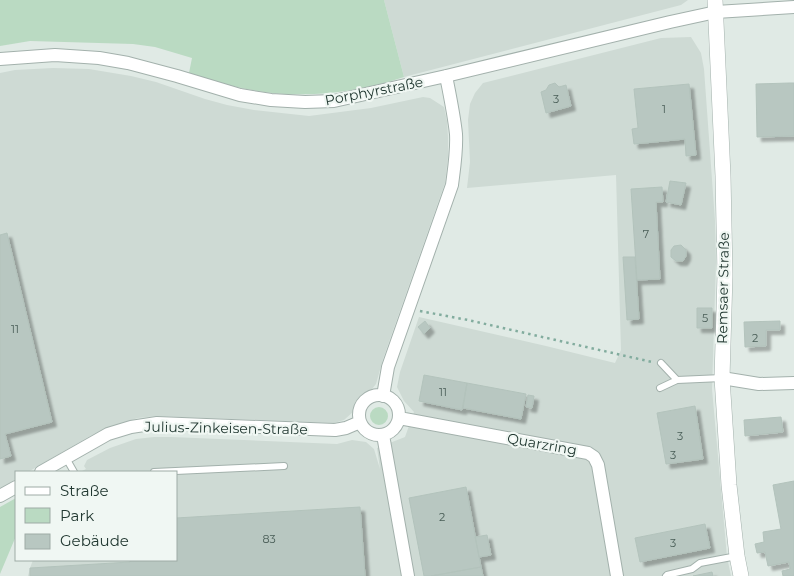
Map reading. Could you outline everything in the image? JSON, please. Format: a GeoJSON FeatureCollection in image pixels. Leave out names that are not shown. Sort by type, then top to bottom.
{"type":"FeatureCollection","features":[{"type":"Feature","properties":{"kind":"street","name":"Porphyrstraße"},"geometry":{"type":"LineString","coordinates":[[0,59],[55,55],[99,58],[128,63],[240,95],[271,100],[334,101],[670,22],[716,6],[794,7]]}},
{"type":"Feature","properties":{"kind":"street","name":"Remsaer Straße"},"geometry":{"type":"LineString","coordinates":[[716,6],[725,256],[722,378],[729,485],[740,576]]}},
{"type":"Feature","properties":{"kind":"street"},"geometry":{"type":"LineString","coordinates":[[383,396],[388,367],[452,185],[456,136],[446,76]]}},
{"type":"Feature","properties":{"kind":"street"},"geometry":{"type":"LineString","coordinates":[[722,378],[760,384],[794,382]]}},
{"type":"Feature","properties":{"kind":"street"},"geometry":{"type":"LineString","coordinates":[[376,395],[383,396],[389,398],[397,406],[399,418],[394,429],[389,433],[377,435],[367,431],[360,422],[361,408],[364,402],[370,398],[376,395]]}},
{"type":"Feature","properties":{"kind":"street","name":"Quarzring"},"geometry":{"type":"LineString","coordinates":[[399,418],[588,453],[594,457],[598,465],[617,576]]}},
{"type":"Feature","properties":{"kind":"street","name":"Julius-Zinkeisen-Straße"},"geometry":{"type":"LineString","coordinates":[[43,471],[108,434],[132,427],[157,423],[335,430],[360,422]]}},
{"type":"Feature","properties":{"kind":"street"},"geometry":{"type":"LineString","coordinates":[[383,435],[408,576]]}},
{"type":"Feature","properties":{"kind":"street"},"geometry":{"type":"LineString","coordinates":[[0,496],[15,488]]}},
{"type":"Feature","properties":{"kind":"lane"},"geometry":{"type":"LineString","coordinates":[[661,364],[677,380]]}},
{"type":"Feature","properties":{"kind":"lane"},"geometry":{"type":"LineString","coordinates":[[660,388],[677,380],[722,378]]}},
{"type":"Feature","properties":{"kind":"lane"},"geometry":{"type":"LineString","coordinates":[[66,458],[73,471]]}},
{"type":"Feature","properties":{"kind":"lane"},"geometry":{"type":"LineString","coordinates":[[176,471],[284,466]]}},
{"type":"Feature","properties":{"kind":"lane"},"geometry":{"type":"LineString","coordinates":[[666,576],[692,569],[700,562],[737,556]]}},
{"type":"Feature","properties":{"kind":"path"},"geometry":{"type":"LineString","coordinates":[[408,310],[468,320],[661,364]]}},
{"type":"Feature","properties":{"kind":"shaded area"},"geometry":{"type":"Polygon","coordinates":[[[384,0],[688,0],[681,5],[404,77],[384,0]]]}},
{"type":"Feature","properties":{"kind":"shaded area"},"geometry":{"type":"Polygon","coordinates":[[[691,37],[701,53],[704,69],[715,221],[716,262],[712,389],[727,557],[731,576],[28,576],[33,561],[178,561],[178,471],[82,471],[86,469],[84,466],[87,460],[110,448],[136,439],[171,437],[337,444],[352,440],[366,442],[374,449],[380,469],[377,448],[405,437],[414,412],[404,401],[397,387],[400,372],[419,317],[615,363],[621,350],[616,175],[467,188],[470,162],[468,120],[470,104],[475,93],[483,83],[661,38],[691,37]]]}},
{"type":"Feature","properties":{"kind":"shaded area"},"geometry":{"type":"Polygon","coordinates":[[[89,69],[156,82],[227,105],[309,116],[371,108],[423,97],[430,98],[444,107],[448,137],[445,183],[376,384],[359,400],[353,412],[344,420],[334,423],[156,416],[138,418],[106,428],[30,471],[15,471],[15,480],[0,489],[0,73],[15,70],[89,69]]]}},
{"type":"Feature","properties":{"kind":"green space"},"geometry":{"type":"Polygon","coordinates":[[[0,0],[384,0],[404,77],[342,92],[321,94],[279,93],[237,87],[189,73],[192,58],[155,47],[133,44],[30,41],[0,46],[0,0]]]}},
{"type":"Feature","properties":{"kind":"green space"},"geometry":{"type":"Polygon","coordinates":[[[375,407],[383,407],[388,412],[386,423],[375,425],[370,420],[370,412],[375,407]]]}},
{"type":"Feature","properties":{"kind":"green space"},"geometry":{"type":"Polygon","coordinates":[[[15,499],[15,538],[0,574],[0,507],[15,499]]]}},
{"type":"Feature","properties":{"kind":"building"},"geometry":{"type":"Polygon","coordinates":[[[555,83],[559,87],[566,85],[571,106],[546,113],[541,92],[546,90],[549,85],[555,83]]]}},
{"type":"Feature","properties":{"kind":"building"},"geometry":{"type":"Polygon","coordinates":[[[794,83],[794,136],[757,137],[756,84],[794,83]]]}},
{"type":"Feature","properties":{"kind":"building"},"geometry":{"type":"Polygon","coordinates":[[[689,84],[696,155],[686,156],[685,139],[634,144],[632,129],[638,128],[634,89],[689,84]]]}},
{"type":"Feature","properties":{"kind":"building"},"geometry":{"type":"Polygon","coordinates":[[[670,181],[686,183],[681,205],[666,202],[670,181]]]}},
{"type":"Feature","properties":{"kind":"building"},"geometry":{"type":"Polygon","coordinates":[[[662,187],[663,202],[656,202],[660,279],[637,280],[631,189],[662,187]]]}},
{"type":"Feature","properties":{"kind":"building"},"geometry":{"type":"Polygon","coordinates":[[[7,233],[52,422],[5,434],[11,456],[0,459],[0,235],[7,233]]]}},
{"type":"Feature","properties":{"kind":"building"},"geometry":{"type":"Polygon","coordinates":[[[681,245],[686,250],[686,256],[683,261],[676,261],[671,257],[671,250],[674,246],[681,245]]]}},
{"type":"Feature","properties":{"kind":"building"},"geometry":{"type":"Polygon","coordinates":[[[623,257],[635,257],[639,319],[627,320],[623,257]]]}},
{"type":"Feature","properties":{"kind":"building"},"geometry":{"type":"Polygon","coordinates":[[[697,308],[712,308],[712,328],[697,328],[697,308]]]}},
{"type":"Feature","properties":{"kind":"building"},"geometry":{"type":"Polygon","coordinates":[[[425,321],[430,328],[424,334],[418,327],[425,321]]]}},
{"type":"Feature","properties":{"kind":"building"},"geometry":{"type":"Polygon","coordinates":[[[780,321],[780,330],[766,330],[766,346],[745,347],[744,322],[780,321]]]}},
{"type":"Feature","properties":{"kind":"building"},"geometry":{"type":"Polygon","coordinates":[[[424,375],[467,383],[462,410],[419,401],[424,375]]]}},
{"type":"Feature","properties":{"kind":"building"},"geometry":{"type":"Polygon","coordinates":[[[467,383],[526,394],[521,419],[463,408],[467,383]]]}},
{"type":"Feature","properties":{"kind":"building"},"geometry":{"type":"Polygon","coordinates":[[[528,395],[534,396],[532,408],[526,407],[528,395]]]}},
{"type":"Feature","properties":{"kind":"building"},"geometry":{"type":"Polygon","coordinates":[[[695,406],[703,459],[666,464],[657,413],[695,406]]]}},
{"type":"Feature","properties":{"kind":"building"},"geometry":{"type":"Polygon","coordinates":[[[781,417],[783,432],[745,436],[744,420],[781,417]]]}},
{"type":"Feature","properties":{"kind":"building"},"geometry":{"type":"Polygon","coordinates":[[[794,481],[794,576],[783,576],[782,571],[790,569],[789,562],[768,566],[765,552],[757,553],[755,544],[764,542],[763,532],[781,529],[773,485],[794,481]]]}},
{"type":"Feature","properties":{"kind":"building"},"geometry":{"type":"Polygon","coordinates":[[[466,487],[481,567],[424,576],[409,498],[466,487]]]}},
{"type":"Feature","properties":{"kind":"building"},"geometry":{"type":"Polygon","coordinates":[[[360,507],[365,576],[30,576],[30,568],[130,561],[178,561],[178,518],[360,507]]]}},
{"type":"Feature","properties":{"kind":"building"},"geometry":{"type":"Polygon","coordinates":[[[705,524],[710,548],[640,562],[635,538],[705,524]]]}},
{"type":"Feature","properties":{"kind":"building"},"geometry":{"type":"Polygon","coordinates":[[[487,535],[491,555],[479,557],[475,537],[487,535]]]}},
{"type":"Feature","properties":{"kind":"building"},"geometry":{"type":"Polygon","coordinates":[[[481,567],[483,576],[431,576],[481,567]]]}},
{"type":"Feature","properties":{"kind":"building"},"geometry":{"type":"Polygon","coordinates":[[[712,572],[713,576],[693,576],[712,572]]]}}]}
